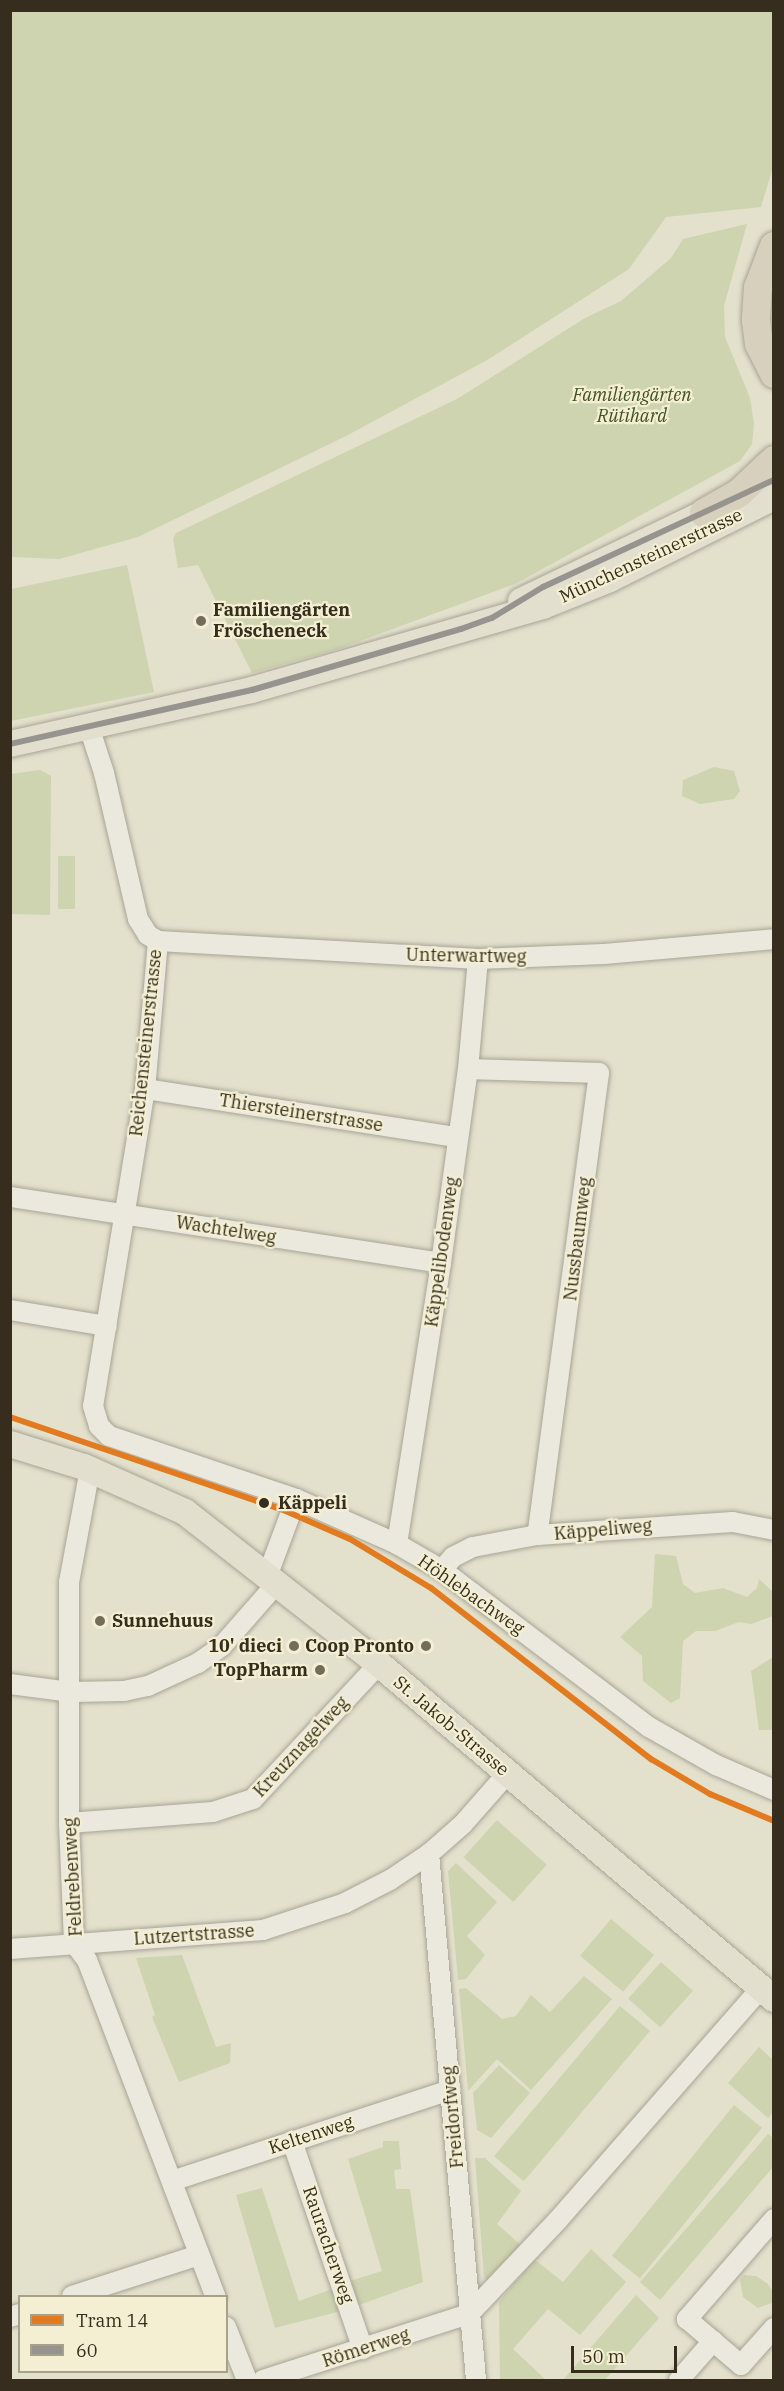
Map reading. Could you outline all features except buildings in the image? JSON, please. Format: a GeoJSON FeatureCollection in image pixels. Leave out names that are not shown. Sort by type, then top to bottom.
{"type":"FeatureCollection","features":[{"type":"Feature","properties":{"kind":"highway"},"geometry":{"type":"LineString","coordinates":[[774,246],[758,288],[756,320],[759,344],[774,374]]}},
{"type":"Feature","properties":{"kind":"highway"},"geometry":{"type":"LineString","coordinates":[[704,513],[746,488],[774,460]]}},
{"type":"Feature","properties":{"kind":"main road","name":"Münchensteinerstrasse"},"geometry":{"type":"LineString","coordinates":[[492,618],[543,587],[774,480]]}},
{"type":"Feature","properties":{"kind":"main road","name":"Münchensteinerstrasse"},"geometry":{"type":"LineString","coordinates":[[10,744],[252,690],[492,618],[543,606],[610,579],[774,497]]}},
{"type":"Feature","properties":{"kind":"main road","name":"St. Jakob-Strasse"},"geometry":{"type":"LineString","coordinates":[[10,1444],[90,1469],[185,1512],[273,1578],[379,1664],[767,1993]]}},
{"type":"Feature","properties":{"kind":"street","name":"Reichensteinerstrasse"},"geometry":{"type":"LineString","coordinates":[[89,727],[104,773],[138,919],[148,935],[158,941],[145,1089],[123,1215],[93,1417],[110,1436]]}},
{"type":"Feature","properties":{"kind":"street","name":"Unterwartweg"},"geometry":{"type":"LineString","coordinates":[[158,941],[477,959],[604,954],[774,939]]}},
{"type":"Feature","properties":{"kind":"street","name":"Käppelibodenweg"},"geometry":{"type":"LineString","coordinates":[[397,1544],[441,1263],[456,1137],[468,1069],[477,959]]}},
{"type":"Feature","properties":{"kind":"street","name":"Nussbaumweg"},"geometry":{"type":"LineString","coordinates":[[468,1069],[599,1073],[537,1535]]}},
{"type":"Feature","properties":{"kind":"street","name":"Thiersteinerstrasse"},"geometry":{"type":"LineString","coordinates":[[145,1089],[456,1137]]}},
{"type":"Feature","properties":{"kind":"street","name":"Wachtelweg"},"geometry":{"type":"LineString","coordinates":[[10,1197],[441,1263]]}},
{"type":"Feature","properties":{"kind":"street"},"geometry":{"type":"LineString","coordinates":[[10,1310],[107,1326]]}},
{"type":"Feature","properties":{"kind":"street","name":"Höhlebachweg"},"geometry":{"type":"LineString","coordinates":[[110,1436],[296,1499],[397,1544],[442,1570],[649,1726],[716,1766],[774,1790]]}},
{"type":"Feature","properties":{"kind":"street","name":"Feldrebenweg"},"geometry":{"type":"LineString","coordinates":[[90,1469],[69,1582],[71,1692],[69,1823],[75,1943],[87,1959],[215,2295]]}},
{"type":"Feature","properties":{"kind":"street"},"geometry":{"type":"LineString","coordinates":[[10,1684],[71,1692],[124,1691],[164,1680],[198,1663],[222,1646],[273,1578],[296,1499]]}},
{"type":"Feature","properties":{"kind":"street","name":"Käppeliweg"},"geometry":{"type":"LineString","coordinates":[[442,1570],[453,1557],[473,1547],[537,1535],[733,1522],[774,1530]]}},
{"type":"Feature","properties":{"kind":"street","name":"Kreuznagelweg"},"geometry":{"type":"LineString","coordinates":[[69,1823],[213,1812],[253,1800],[379,1664]]}},
{"type":"Feature","properties":{"kind":"street","name":"Lutzertstrasse"},"geometry":{"type":"LineString","coordinates":[[10,1949],[263,1930],[345,1903],[390,1880],[429,1854],[463,1824],[507,1774]]}},
{"type":"Feature","properties":{"kind":"street","name":"Freidorfweg"},"geometry":{"type":"LineString","coordinates":[[429,1854],[476,2380]]}},
{"type":"Feature","properties":{"kind":"street"},"geometry":{"type":"LineString","coordinates":[[469,2314],[767,1993]]}},
{"type":"Feature","properties":{"kind":"street","name":"Keltenweg"},"geometry":{"type":"LineString","coordinates":[[172,2181],[450,2090]]}},
{"type":"Feature","properties":{"kind":"street","name":"Rauracherweg"},"geometry":{"type":"LineString","coordinates":[[292,2141],[363,2349]]}},
{"type":"Feature","properties":{"kind":"street"},"geometry":{"type":"LineString","coordinates":[[774,2219],[687,2319],[741,2365],[774,2328]]}},
{"type":"Feature","properties":{"kind":"street"},"geometry":{"type":"LineString","coordinates":[[75,2295],[199,2255]]}},
{"type":"Feature","properties":{"kind":"street","name":"Römerweg"},"geometry":{"type":"LineString","coordinates":[[263,2380],[469,2314]]}},
{"type":"Feature","properties":{"kind":"street"},"geometry":{"type":"LineString","coordinates":[[228,2332],[247,2380]]}},
{"type":"Feature","properties":{"kind":"street"},"geometry":{"type":"LineString","coordinates":[[679,2380],[713,2341]]}},
{"type":"Feature","properties":{"kind":"green space"},"geometry":{"type":"Polygon","coordinates":[[[11,10],[773,11],[773,167],[761,207],[666,217],[629,269],[489,359],[346,436],[138,537],[59,559],[11,557],[11,10]]]}},
{"type":"Feature","properties":{"kind":"green space","name":"Familiengärten Rütihard"},"geometry":{"type":"Polygon","coordinates":[[[747,224],[724,306],[725,337],[750,398],[754,424],[752,444],[740,461],[515,584],[341,648],[252,673],[198,565],[178,568],[173,539],[176,533],[457,399],[585,318],[621,301],[671,258],[683,239],[747,224]]]}},
{"type":"Feature","properties":{"kind":"green space"},"geometry":{"type":"Polygon","coordinates":[[[127,565],[154,692],[11,721],[11,589],[127,565]]]}},
{"type":"Feature","properties":{"kind":"green space"},"geometry":{"type":"Polygon","coordinates":[[[714,767],[734,771],[740,791],[734,799],[700,804],[682,796],[683,780],[714,767]]]}},
{"type":"Feature","properties":{"kind":"green space"},"geometry":{"type":"Polygon","coordinates":[[[40,770],[51,776],[50,915],[11,914],[11,774],[40,770]]]}},
{"type":"Feature","properties":{"kind":"green space"},"geometry":{"type":"Polygon","coordinates":[[[58,856],[75,856],[75,909],[58,909],[58,856]]]}},
{"type":"Feature","properties":{"kind":"green space"},"geometry":{"type":"Polygon","coordinates":[[[655,1554],[676,1556],[683,1584],[695,1593],[723,1588],[747,1597],[757,1588],[759,1579],[773,1592],[773,1616],[751,1624],[739,1622],[715,1631],[696,1631],[683,1641],[680,1698],[671,1703],[643,1681],[642,1656],[620,1637],[652,1607],[655,1554]]]}},
{"type":"Feature","properties":{"kind":"green space"},"geometry":{"type":"Polygon","coordinates":[[[773,1657],[773,1730],[759,1730],[751,1671],[773,1657]]]}},
{"type":"Feature","properties":{"kind":"green space"},"geometry":{"type":"Polygon","coordinates":[[[497,1820],[547,1865],[513,1902],[464,1857],[497,1820]]]}},
{"type":"Feature","properties":{"kind":"green space"},"geometry":{"type":"Polygon","coordinates":[[[456,1863],[497,1902],[467,1936],[485,1955],[466,1979],[458,1980],[448,1871],[456,1863]]]}},
{"type":"Feature","properties":{"kind":"green space"},"geometry":{"type":"Polygon","coordinates":[[[611,1919],[654,1955],[623,1992],[580,1956],[611,1919]]]}},
{"type":"Feature","properties":{"kind":"green space"},"geometry":{"type":"Polygon","coordinates":[[[182,1955],[216,2047],[231,2043],[230,2063],[179,2082],[152,2017],[155,2015],[136,1958],[182,1955]]]}},
{"type":"Feature","properties":{"kind":"green space"},"geometry":{"type":"Polygon","coordinates":[[[661,1962],[693,1991],[660,2027],[628,1998],[661,1962]]]}},
{"type":"Feature","properties":{"kind":"green space"},"geometry":{"type":"Polygon","coordinates":[[[584,1976],[612,1999],[531,2090],[497,2059],[468,2091],[459,1989],[466,1988],[502,2019],[516,2016],[531,1995],[550,2012],[584,1976]]]}},
{"type":"Feature","properties":{"kind":"green space"},"geometry":{"type":"Polygon","coordinates":[[[620,2006],[650,2031],[524,2181],[494,2156],[620,2006]]]}},
{"type":"Feature","properties":{"kind":"green space"},"geometry":{"type":"Polygon","coordinates":[[[759,2047],[773,2060],[773,2112],[768,2118],[728,2083],[759,2047]]]}},
{"type":"Feature","properties":{"kind":"green space"},"geometry":{"type":"Polygon","coordinates":[[[499,2065],[530,2093],[491,2138],[477,2130],[473,2093],[499,2065]]]}},
{"type":"Feature","properties":{"kind":"green space"},"geometry":{"type":"Polygon","coordinates":[[[734,2105],[762,2128],[640,2278],[612,2256],[734,2105]]]}},
{"type":"Feature","properties":{"kind":"green space"},"geometry":{"type":"Polygon","coordinates":[[[768,2134],[773,2138],[773,2167],[660,2300],[640,2282],[768,2134]]]}},
{"type":"Feature","properties":{"kind":"green space"},"geometry":{"type":"Polygon","coordinates":[[[383,2141],[399,2141],[401,2169],[394,2170],[396,2189],[410,2189],[423,2282],[356,2306],[350,2281],[382,2271],[348,2159],[383,2147],[383,2141]]]}},
{"type":"Feature","properties":{"kind":"green space"},"geometry":{"type":"Polygon","coordinates":[[[475,2158],[485,2158],[521,2191],[497,2224],[524,2248],[490,2284],[484,2277],[475,2158]]]}},
{"type":"Feature","properties":{"kind":"green space"},"geometry":{"type":"Polygon","coordinates":[[[262,2188],[299,2301],[335,2288],[341,2311],[275,2328],[236,2195],[262,2188]]]}},
{"type":"Feature","properties":{"kind":"green space"},"geometry":{"type":"Polygon","coordinates":[[[591,2249],[626,2282],[580,2335],[548,2309],[513,2349],[546,2380],[500,2380],[499,2302],[534,2259],[563,2282],[591,2249]]]}},
{"type":"Feature","properties":{"kind":"green space"},"geometry":{"type":"Polygon","coordinates":[[[744,2275],[756,2276],[768,2284],[773,2292],[772,2303],[758,2308],[743,2297],[740,2280],[744,2275]]]}},
{"type":"Feature","properties":{"kind":"green space"},"geometry":{"type":"Polygon","coordinates":[[[636,2295],[659,2318],[605,2380],[563,2380],[636,2295]]]}},
{"type":"Feature","properties":{"kind":"tram line","name":"14"},"geometry":{"type":"LineString","coordinates":[[10,1417],[281,1509],[350,1539],[431,1588],[651,1759],[710,1794],[774,1821]]}},
{"type":"Feature","properties":{"kind":"transit line","name":"60"},"geometry":{"type":"LineString","coordinates":[[10,744],[252,690],[461,629],[492,618],[543,587],[774,480]]}},
{"type":"Feature","properties":{"kind":"place","name":"Familiengärten Fröscheneck"},"geometry":{"type":"Point","coordinates":[201,621]}},
{"type":"Feature","properties":{"kind":"place","name":"Käppeli"},"geometry":{"type":"Point","coordinates":[264,1503]}},
{"type":"Feature","properties":{"kind":"place","name":"Sunnehuus"},"geometry":{"type":"Point","coordinates":[100,1621]}},
{"type":"Feature","properties":{"kind":"place","name":"10' dieci"},"geometry":{"type":"Point","coordinates":[294,1646]}},
{"type":"Feature","properties":{"kind":"place","name":"Coop Pronto"},"geometry":{"type":"Point","coordinates":[426,1646]}},
{"type":"Feature","properties":{"kind":"place","name":"TopPharm"},"geometry":{"type":"Point","coordinates":[320,1670]}}]}
